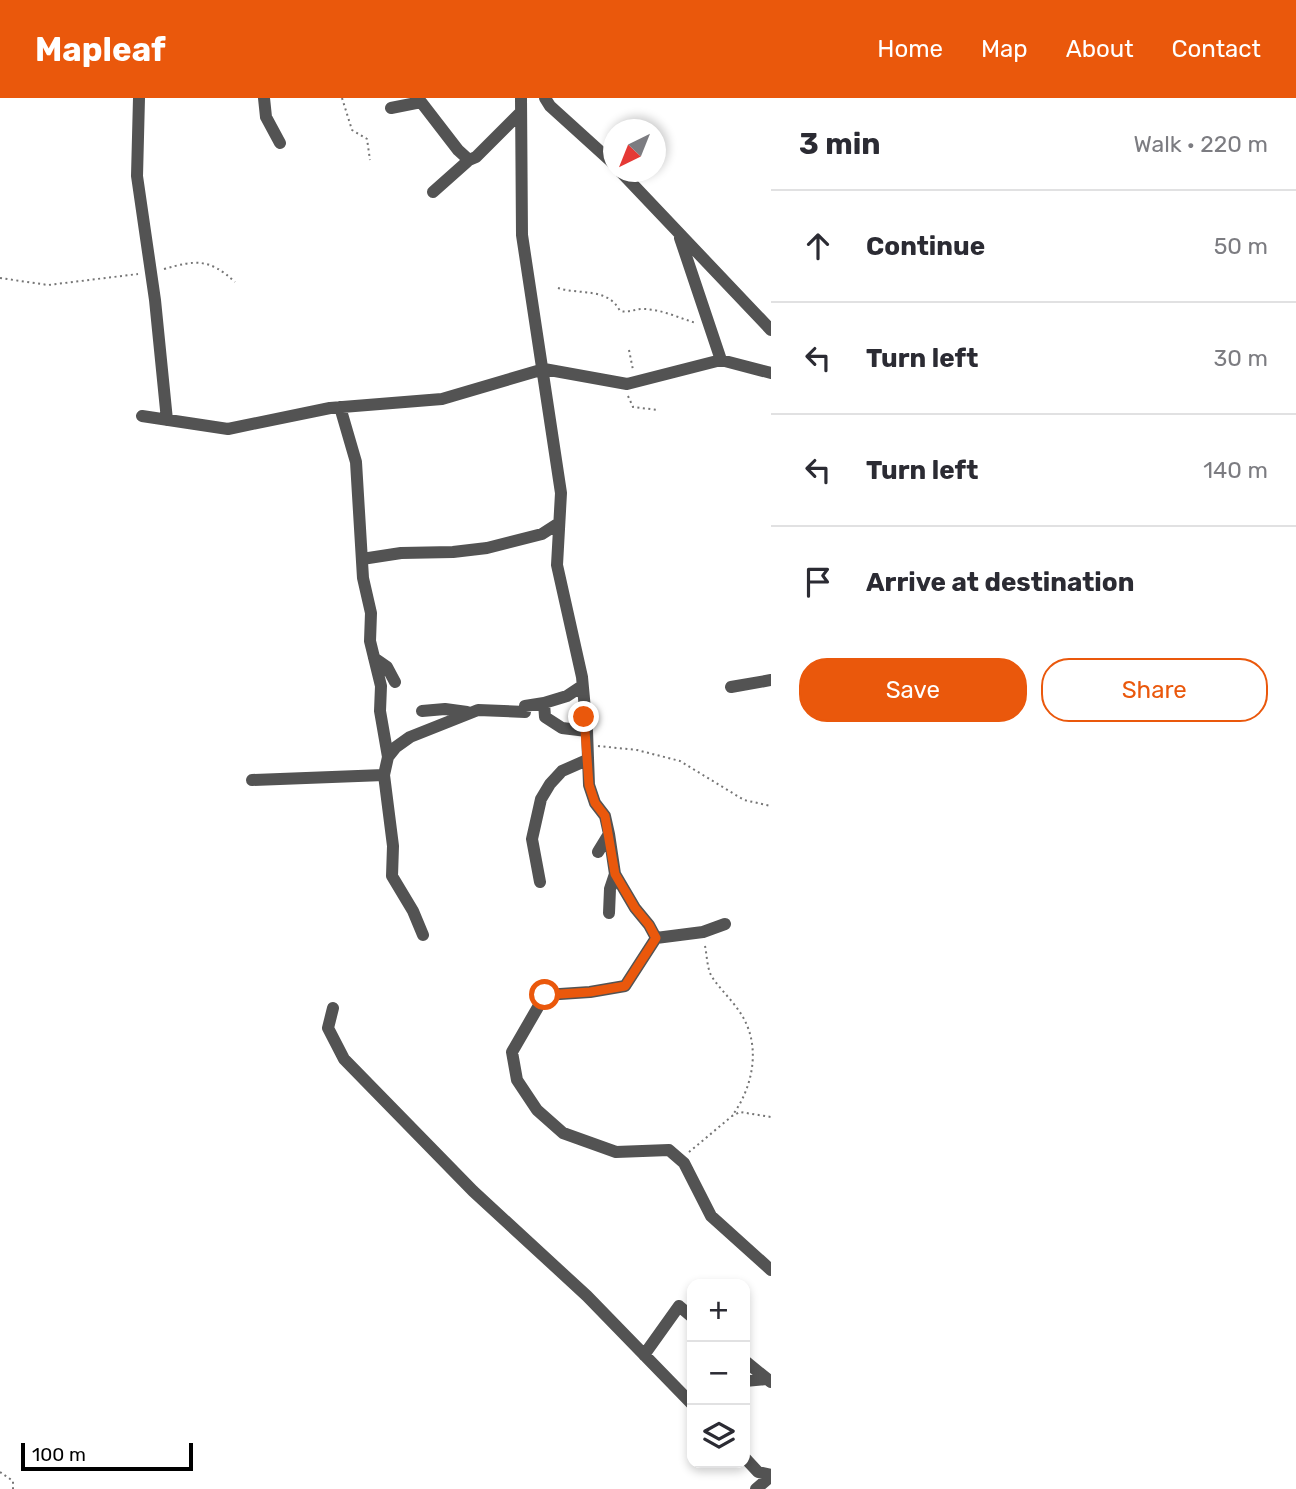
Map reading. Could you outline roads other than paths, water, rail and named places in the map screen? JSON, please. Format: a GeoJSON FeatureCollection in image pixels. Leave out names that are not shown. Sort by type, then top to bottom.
{"type":"FeatureCollection","features":[{"type":"Feature","properties":{"kind":"street"},"geometry":{"type":"LineString","coordinates":[[139,98],[136,176],[151,273],[167,420]]}},
{"type":"Feature","properties":{"kind":"street"},"geometry":{"type":"LineString","coordinates":[[264,98],[266,117],[280,143]]}},
{"type":"Feature","properties":{"kind":"street"},"geometry":{"type":"LineString","coordinates":[[521,98],[522,235],[561,493],[557,565],[582,686],[589,785],[595,803],[605,816],[615,874],[656,938]]}},
{"type":"Feature","properties":{"kind":"street"},"geometry":{"type":"LineString","coordinates":[[545,98],[550,106],[603,153]]}},
{"type":"Feature","properties":{"kind":"street"},"geometry":{"type":"LineString","coordinates":[[391,108],[421,103],[469,160]]}},
{"type":"Feature","properties":{"kind":"street"},"geometry":{"type":"LineString","coordinates":[[433,192],[476,157],[522,112]]}},
{"type":"Feature","properties":{"kind":"street"},"geometry":{"type":"LineString","coordinates":[[631,182],[771,330]]}},
{"type":"Feature","properties":{"kind":"street"},"geometry":{"type":"LineString","coordinates":[[679,232],[721,360]]}},
{"type":"Feature","properties":{"kind":"street"},"geometry":{"type":"LineString","coordinates":[[142,416],[228,429],[340,407],[442,399],[544,369],[627,384],[721,360],[771,373]]}},
{"type":"Feature","properties":{"kind":"street"},"geometry":{"type":"LineString","coordinates":[[340,407],[354,451],[362,559],[371,613],[370,641],[381,686],[380,711],[388,757],[384,775],[391,821],[392,876],[413,911],[423,936]]}},
{"type":"Feature","properties":{"kind":"street"},"geometry":{"type":"LineString","coordinates":[[362,559],[401,553],[487,548],[542,534],[559,523]]}},
{"type":"Feature","properties":{"kind":"street"},"geometry":{"type":"LineString","coordinates":[[374,658],[387,667],[396,682]]}},
{"type":"Feature","properties":{"kind":"street"},"geometry":{"type":"LineString","coordinates":[[732,687],[771,680]]}},
{"type":"Feature","properties":{"kind":"street"},"geometry":{"type":"LineString","coordinates":[[388,757],[410,737],[471,712],[525,712],[525,706],[567,696],[582,686]]}},
{"type":"Feature","properties":{"kind":"street"},"geometry":{"type":"LineString","coordinates":[[544,703],[545,717],[552,723],[562,728],[587,730]]}},
{"type":"Feature","properties":{"kind":"street"},"geometry":{"type":"LineString","coordinates":[[422,711],[445,709],[471,712]]}},
{"type":"Feature","properties":{"kind":"street"},"geometry":{"type":"LineString","coordinates":[[540,881],[533,839],[541,799],[562,771],[587,761]]}},
{"type":"Feature","properties":{"kind":"street"},"geometry":{"type":"LineString","coordinates":[[252,780],[384,775]]}},
{"type":"Feature","properties":{"kind":"street"},"geometry":{"type":"LineString","coordinates":[[598,852],[609,834]]}},
{"type":"Feature","properties":{"kind":"street"},"geometry":{"type":"LineString","coordinates":[[610,913],[610,889],[615,874]]}},
{"type":"Feature","properties":{"kind":"street"},"geometry":{"type":"LineString","coordinates":[[725,925],[703,932],[656,938],[625,986],[545,995],[512,1052],[517,1080],[537,1110],[563,1133],[616,1152],[669,1150],[684,1163],[711,1216],[771,1270]]}},
{"type":"Feature","properties":{"kind":"street"},"geometry":{"type":"LineString","coordinates":[[332,1008],[328,1028],[344,1059],[472,1191],[587,1296],[687,1399]]}},
{"type":"Feature","properties":{"kind":"street"},"geometry":{"type":"LineString","coordinates":[[644,1355],[679,1306],[687,1313]]}},
{"type":"Feature","properties":{"kind":"street"},"geometry":{"type":"LineString","coordinates":[[750,1365],[769,1381]]}},
{"type":"Feature","properties":{"kind":"street"},"geometry":{"type":"LineString","coordinates":[[750,1381],[769,1381]]}},
{"type":"Feature","properties":{"kind":"street"},"geometry":{"type":"LineString","coordinates":[[750,1463],[758,1472],[771,1476]]}},
{"type":"Feature","properties":{"kind":"street"},"geometry":{"type":"LineString","coordinates":[[756,1489],[771,1476]]}}]}
